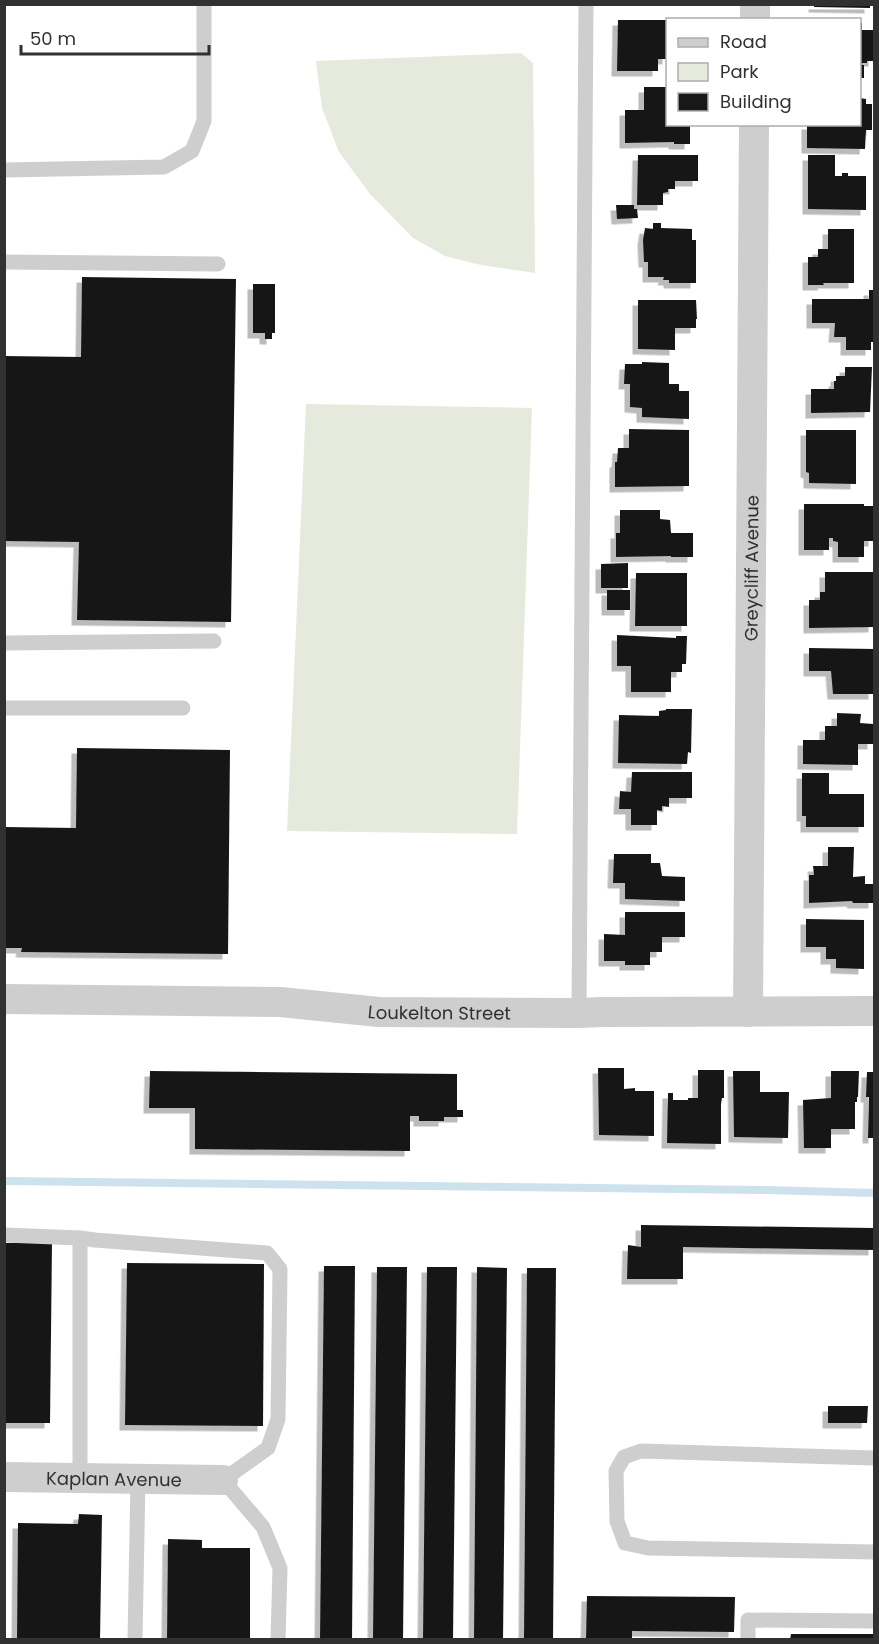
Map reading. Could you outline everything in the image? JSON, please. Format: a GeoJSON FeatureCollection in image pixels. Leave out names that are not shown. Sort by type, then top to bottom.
{"type":"FeatureCollection","features":[{"type":"Feature","properties":{"kind":"street","name":"Greycliff Avenue"},"geometry":{"type":"LineString","coordinates":[[748,1012],[754,126]]}},
{"type":"Feature","properties":{"kind":"street","name":"Loukelton Street"},"geometry":{"type":"LineString","coordinates":[[4,999],[280,1002],[379,1012],[874,1011]]}},
{"type":"Feature","properties":{"kind":"street","name":"Kaplan Avenue"},"geometry":{"type":"LineString","coordinates":[[4,1477],[224,1480]]}},
{"type":"Feature","properties":{"kind":"lane"},"geometry":{"type":"LineString","coordinates":[[4,170],[164,167],[192,151],[204,121],[204,4]]}},
{"type":"Feature","properties":{"kind":"lane"},"geometry":{"type":"LineString","coordinates":[[579,1013],[586,4]]}},
{"type":"Feature","properties":{"kind":"lane"},"geometry":{"type":"LineString","coordinates":[[4,262],[218,264]]}},
{"type":"Feature","properties":{"kind":"lane"},"geometry":{"type":"LineString","coordinates":[[4,643],[214,641]]}},
{"type":"Feature","properties":{"kind":"lane"},"geometry":{"type":"LineString","coordinates":[[4,708],[183,708]]}},
{"type":"Feature","properties":{"kind":"lane"},"geometry":{"type":"LineString","coordinates":[[4,1235],[80,1238],[267,1253],[280,1269],[278,1419],[268,1448],[224,1480],[263,1527],[280,1568],[278,1640]]}},
{"type":"Feature","properties":{"kind":"lane"},"geometry":{"type":"LineString","coordinates":[[80,1238],[80,1478]]}},
{"type":"Feature","properties":{"kind":"lane"},"geometry":{"type":"LineString","coordinates":[[874,1458],[641,1451],[624,1457],[616,1471],[617,1521],[625,1543],[648,1548],[874,1552]]}},
{"type":"Feature","properties":{"kind":"lane"},"geometry":{"type":"LineString","coordinates":[[135,1640],[138,1479]]}},
{"type":"Feature","properties":{"kind":"lane"},"geometry":{"type":"LineString","coordinates":[[748,1640],[748,1620],[874,1621]]}},
{"type":"Feature","properties":{"kind":"green space"},"geometry":{"type":"Polygon","coordinates":[[[521,53],[533,63],[535,273],[481,265],[445,256],[413,238],[370,194],[339,152],[322,108],[316,61],[521,53]]]}},
{"type":"Feature","properties":{"kind":"green space"},"geometry":{"type":"Polygon","coordinates":[[[306,404],[532,408],[517,834],[287,831],[306,404]]]}},
{"type":"Feature","properties":{"kind":"building"},"geometry":{"type":"Polygon","coordinates":[[[814,4],[870,4],[870,8],[814,7],[814,4]]]}},
{"type":"Feature","properties":{"kind":"building"},"geometry":{"type":"Polygon","coordinates":[[[618,20],[666,20],[666,59],[658,59],[658,71],[617,71],[618,20]]]}},
{"type":"Feature","properties":{"kind":"building"},"geometry":{"type":"Polygon","coordinates":[[[861,23],[862,30],[874,30],[874,61],[862,63],[864,78],[861,78],[861,23]]]}},
{"type":"Feature","properties":{"kind":"building"},"geometry":{"type":"Polygon","coordinates":[[[644,87],[666,87],[666,126],[690,126],[690,144],[625,143],[625,110],[644,110],[644,87]]]}},
{"type":"Feature","properties":{"kind":"building"},"geometry":{"type":"Polygon","coordinates":[[[861,98],[866,99],[866,104],[872,104],[872,130],[866,130],[865,149],[807,148],[807,126],[861,126],[861,98]]]}},
{"type":"Feature","properties":{"kind":"building"},"geometry":{"type":"Polygon","coordinates":[[[638,155],[698,155],[698,181],[675,181],[675,189],[668,189],[668,192],[663,193],[663,205],[637,205],[638,155]]]}},
{"type":"Feature","properties":{"kind":"building"},"geometry":{"type":"Polygon","coordinates":[[[808,155],[835,155],[835,176],[848,173],[848,176],[866,176],[866,210],[808,209],[808,155]]]}},
{"type":"Feature","properties":{"kind":"building"},"geometry":{"type":"Polygon","coordinates":[[[616,205],[634,205],[638,218],[617,219],[616,205]]]}},
{"type":"Feature","properties":{"kind":"building"},"geometry":{"type":"Polygon","coordinates":[[[653,223],[661,223],[661,228],[692,229],[692,240],[696,240],[696,283],[669,283],[669,280],[663,280],[664,277],[648,277],[648,262],[644,262],[643,240],[645,228],[653,229],[653,223]]]}},
{"type":"Feature","properties":{"kind":"building"},"geometry":{"type":"Polygon","coordinates":[[[828,229],[854,229],[854,283],[808,285],[808,257],[818,257],[818,249],[828,249],[828,229]]]}},
{"type":"Feature","properties":{"kind":"building"},"geometry":{"type":"Polygon","coordinates":[[[82,277],[236,279],[231,622],[77,620],[79,542],[4,541],[4,356],[81,357],[82,277]]]}},
{"type":"Feature","properties":{"kind":"building"},"geometry":{"type":"Polygon","coordinates":[[[253,284],[275,284],[275,333],[272,333],[272,339],[265,339],[265,333],[253,333],[253,284]]]}},
{"type":"Feature","properties":{"kind":"building"},"geometry":{"type":"Polygon","coordinates":[[[869,290],[874,290],[874,342],[871,342],[871,350],[846,350],[846,337],[834,337],[835,323],[812,323],[812,299],[869,299],[869,290]]]}},
{"type":"Feature","properties":{"kind":"building"},"geometry":{"type":"Polygon","coordinates":[[[638,300],[696,300],[696,328],[675,328],[675,350],[638,349],[638,300]]]}},
{"type":"Feature","properties":{"kind":"building"},"geometry":{"type":"Polygon","coordinates":[[[642,362],[669,363],[669,384],[679,384],[679,391],[689,391],[689,419],[642,417],[642,408],[630,407],[630,384],[624,384],[625,364],[642,364],[642,362]]]}},
{"type":"Feature","properties":{"kind":"building"},"geometry":{"type":"Polygon","coordinates":[[[845,367],[872,367],[870,412],[811,413],[811,389],[834,389],[836,376],[845,376],[845,367]]]}},
{"type":"Feature","properties":{"kind":"building"},"geometry":{"type":"Polygon","coordinates":[[[629,429],[689,430],[689,486],[615,487],[615,462],[617,462],[618,448],[629,448],[629,429]]]}},
{"type":"Feature","properties":{"kind":"building"},"geometry":{"type":"Polygon","coordinates":[[[806,430],[856,430],[856,484],[809,483],[809,473],[806,472],[806,430]]]}},
{"type":"Feature","properties":{"kind":"building"},"geometry":{"type":"Polygon","coordinates":[[[804,504],[874,506],[874,541],[864,541],[864,557],[838,557],[838,542],[833,541],[833,538],[829,538],[829,550],[804,550],[804,504]]]}},
{"type":"Feature","properties":{"kind":"building"},"geometry":{"type":"Polygon","coordinates":[[[620,510],[660,510],[660,519],[670,520],[671,533],[693,533],[693,557],[616,557],[616,533],[620,533],[620,510]]]}},
{"type":"Feature","properties":{"kind":"building"},"geometry":{"type":"Polygon","coordinates":[[[628,563],[628,588],[601,588],[601,564],[628,563]]]}},
{"type":"Feature","properties":{"kind":"building"},"geometry":{"type":"Polygon","coordinates":[[[825,572],[874,572],[874,627],[809,628],[809,600],[820,600],[820,592],[825,592],[825,572]]]}},
{"type":"Feature","properties":{"kind":"building"},"geometry":{"type":"Polygon","coordinates":[[[636,573],[687,573],[687,626],[635,626],[636,573]]]}},
{"type":"Feature","properties":{"kind":"building"},"geometry":{"type":"Polygon","coordinates":[[[607,590],[630,590],[630,610],[607,610],[607,590]]]}},
{"type":"Feature","properties":{"kind":"building"},"geometry":{"type":"Polygon","coordinates":[[[617,635],[676,638],[676,636],[687,636],[686,664],[682,664],[682,672],[671,672],[671,692],[631,692],[631,666],[617,666],[617,635]]]}},
{"type":"Feature","properties":{"kind":"building"},"geometry":{"type":"Polygon","coordinates":[[[809,648],[874,649],[874,694],[833,694],[831,671],[809,671],[809,648]]]}},
{"type":"Feature","properties":{"kind":"building"},"geometry":{"type":"Polygon","coordinates":[[[692,709],[691,753],[688,752],[687,764],[618,763],[619,715],[659,716],[659,711],[692,709]]]}},
{"type":"Feature","properties":{"kind":"building"},"geometry":{"type":"Polygon","coordinates":[[[837,713],[861,714],[860,723],[873,724],[873,744],[858,744],[858,765],[803,764],[803,740],[825,740],[825,726],[837,726],[837,713]]]}},
{"type":"Feature","properties":{"kind":"building"},"geometry":{"type":"Polygon","coordinates":[[[77,748],[230,750],[228,954],[21,952],[22,948],[4,948],[4,827],[76,828],[77,748]]]}},
{"type":"Feature","properties":{"kind":"building"},"geometry":{"type":"Polygon","coordinates":[[[632,772],[692,772],[692,798],[669,798],[669,807],[662,806],[662,811],[657,810],[657,825],[631,825],[631,809],[619,809],[620,791],[631,792],[632,772]]]}},
{"type":"Feature","properties":{"kind":"building"},"geometry":{"type":"Polygon","coordinates":[[[802,773],[829,773],[829,794],[864,794],[864,827],[806,827],[806,816],[802,816],[802,773]]]}},
{"type":"Feature","properties":{"kind":"building"},"geometry":{"type":"Polygon","coordinates":[[[828,847],[854,847],[853,877],[865,876],[865,884],[874,884],[874,903],[853,903],[852,901],[809,903],[809,875],[814,875],[813,866],[828,866],[828,847]]]}},
{"type":"Feature","properties":{"kind":"building"},"geometry":{"type":"Polygon","coordinates":[[[614,854],[651,854],[651,863],[660,863],[662,876],[685,877],[685,901],[625,899],[625,883],[613,883],[614,854]]]}},
{"type":"Feature","properties":{"kind":"building"},"geometry":{"type":"Polygon","coordinates":[[[625,912],[685,912],[685,937],[662,937],[662,952],[650,952],[650,965],[625,965],[625,961],[604,961],[604,934],[625,935],[625,912]]]}},
{"type":"Feature","properties":{"kind":"building"},"geometry":{"type":"Polygon","coordinates":[[[806,919],[864,920],[864,969],[836,968],[836,959],[826,959],[826,947],[806,947],[806,919]]]}},
{"type":"Feature","properties":{"kind":"building"},"geometry":{"type":"Polygon","coordinates":[[[598,1068],[624,1068],[624,1089],[654,1091],[654,1136],[599,1135],[598,1068]]]}},
{"type":"Feature","properties":{"kind":"building"},"geometry":{"type":"Polygon","coordinates":[[[698,1070],[724,1070],[721,1144],[667,1143],[668,1093],[673,1093],[673,1100],[698,1098],[698,1070]]]}},
{"type":"Feature","properties":{"kind":"building"},"geometry":{"type":"Polygon","coordinates":[[[150,1071],[457,1074],[457,1110],[463,1110],[463,1117],[444,1117],[444,1121],[419,1121],[419,1116],[410,1116],[410,1151],[195,1149],[195,1108],[149,1108],[150,1071]]]}},
{"type":"Feature","properties":{"kind":"building"},"geometry":{"type":"Polygon","coordinates":[[[733,1071],[760,1071],[760,1092],[789,1092],[788,1138],[734,1137],[733,1071]]]}},
{"type":"Feature","properties":{"kind":"building"},"geometry":{"type":"Polygon","coordinates":[[[831,1071],[859,1071],[858,1097],[855,1102],[855,1129],[831,1129],[831,1148],[804,1148],[803,1100],[831,1098],[831,1071]]]}},
{"type":"Feature","properties":{"kind":"building"},"geometry":{"type":"Polygon","coordinates":[[[867,1072],[874,1072],[874,1138],[868,1138],[867,1072]]]}},
{"type":"Feature","properties":{"kind":"building"},"geometry":{"type":"Polygon","coordinates":[[[641,1225],[874,1228],[874,1250],[683,1247],[683,1279],[627,1279],[628,1245],[641,1247],[641,1225]]]}},
{"type":"Feature","properties":{"kind":"building"},"geometry":{"type":"Polygon","coordinates":[[[4,1243],[52,1243],[50,1423],[4,1423],[4,1243]]]}},
{"type":"Feature","properties":{"kind":"building"},"geometry":{"type":"Polygon","coordinates":[[[127,1263],[264,1264],[263,1426],[125,1425],[127,1263]]]}},
{"type":"Feature","properties":{"kind":"building"},"geometry":{"type":"Polygon","coordinates":[[[324,1266],[355,1266],[352,1640],[320,1640],[324,1266]]]}},
{"type":"Feature","properties":{"kind":"building"},"geometry":{"type":"Polygon","coordinates":[[[377,1267],[407,1267],[403,1640],[373,1640],[377,1267]]]}},
{"type":"Feature","properties":{"kind":"building"},"geometry":{"type":"Polygon","coordinates":[[[427,1267],[457,1267],[453,1640],[423,1640],[427,1267]]]}},
{"type":"Feature","properties":{"kind":"building"},"geometry":{"type":"Polygon","coordinates":[[[477,1267],[507,1268],[503,1640],[474,1640],[477,1267]]]}},
{"type":"Feature","properties":{"kind":"building"},"geometry":{"type":"Polygon","coordinates":[[[527,1268],[556,1268],[553,1640],[524,1640],[527,1268]]]}},
{"type":"Feature","properties":{"kind":"building"},"geometry":{"type":"Polygon","coordinates":[[[828,1406],[868,1406],[867,1423],[828,1423],[828,1406]]]}},
{"type":"Feature","properties":{"kind":"building"},"geometry":{"type":"Polygon","coordinates":[[[79,1514],[102,1515],[100,1640],[17,1640],[18,1523],[78,1524],[79,1514]]]}},
{"type":"Feature","properties":{"kind":"building"},"geometry":{"type":"Polygon","coordinates":[[[168,1539],[202,1540],[202,1548],[250,1548],[250,1640],[167,1640],[168,1539]]]}},
{"type":"Feature","properties":{"kind":"building"},"geometry":{"type":"Polygon","coordinates":[[[587,1596],[735,1597],[734,1632],[632,1631],[632,1640],[586,1640],[587,1596]]]}},
{"type":"Feature","properties":{"kind":"building"},"geometry":{"type":"Polygon","coordinates":[[[791,1634],[874,1634],[874,1640],[790,1640],[791,1634]]]}},
{"type":"Feature","properties":{"kind":"waterway"},"geometry":{"type":"LineString","coordinates":[[4,1181],[874,1193]]}}]}
